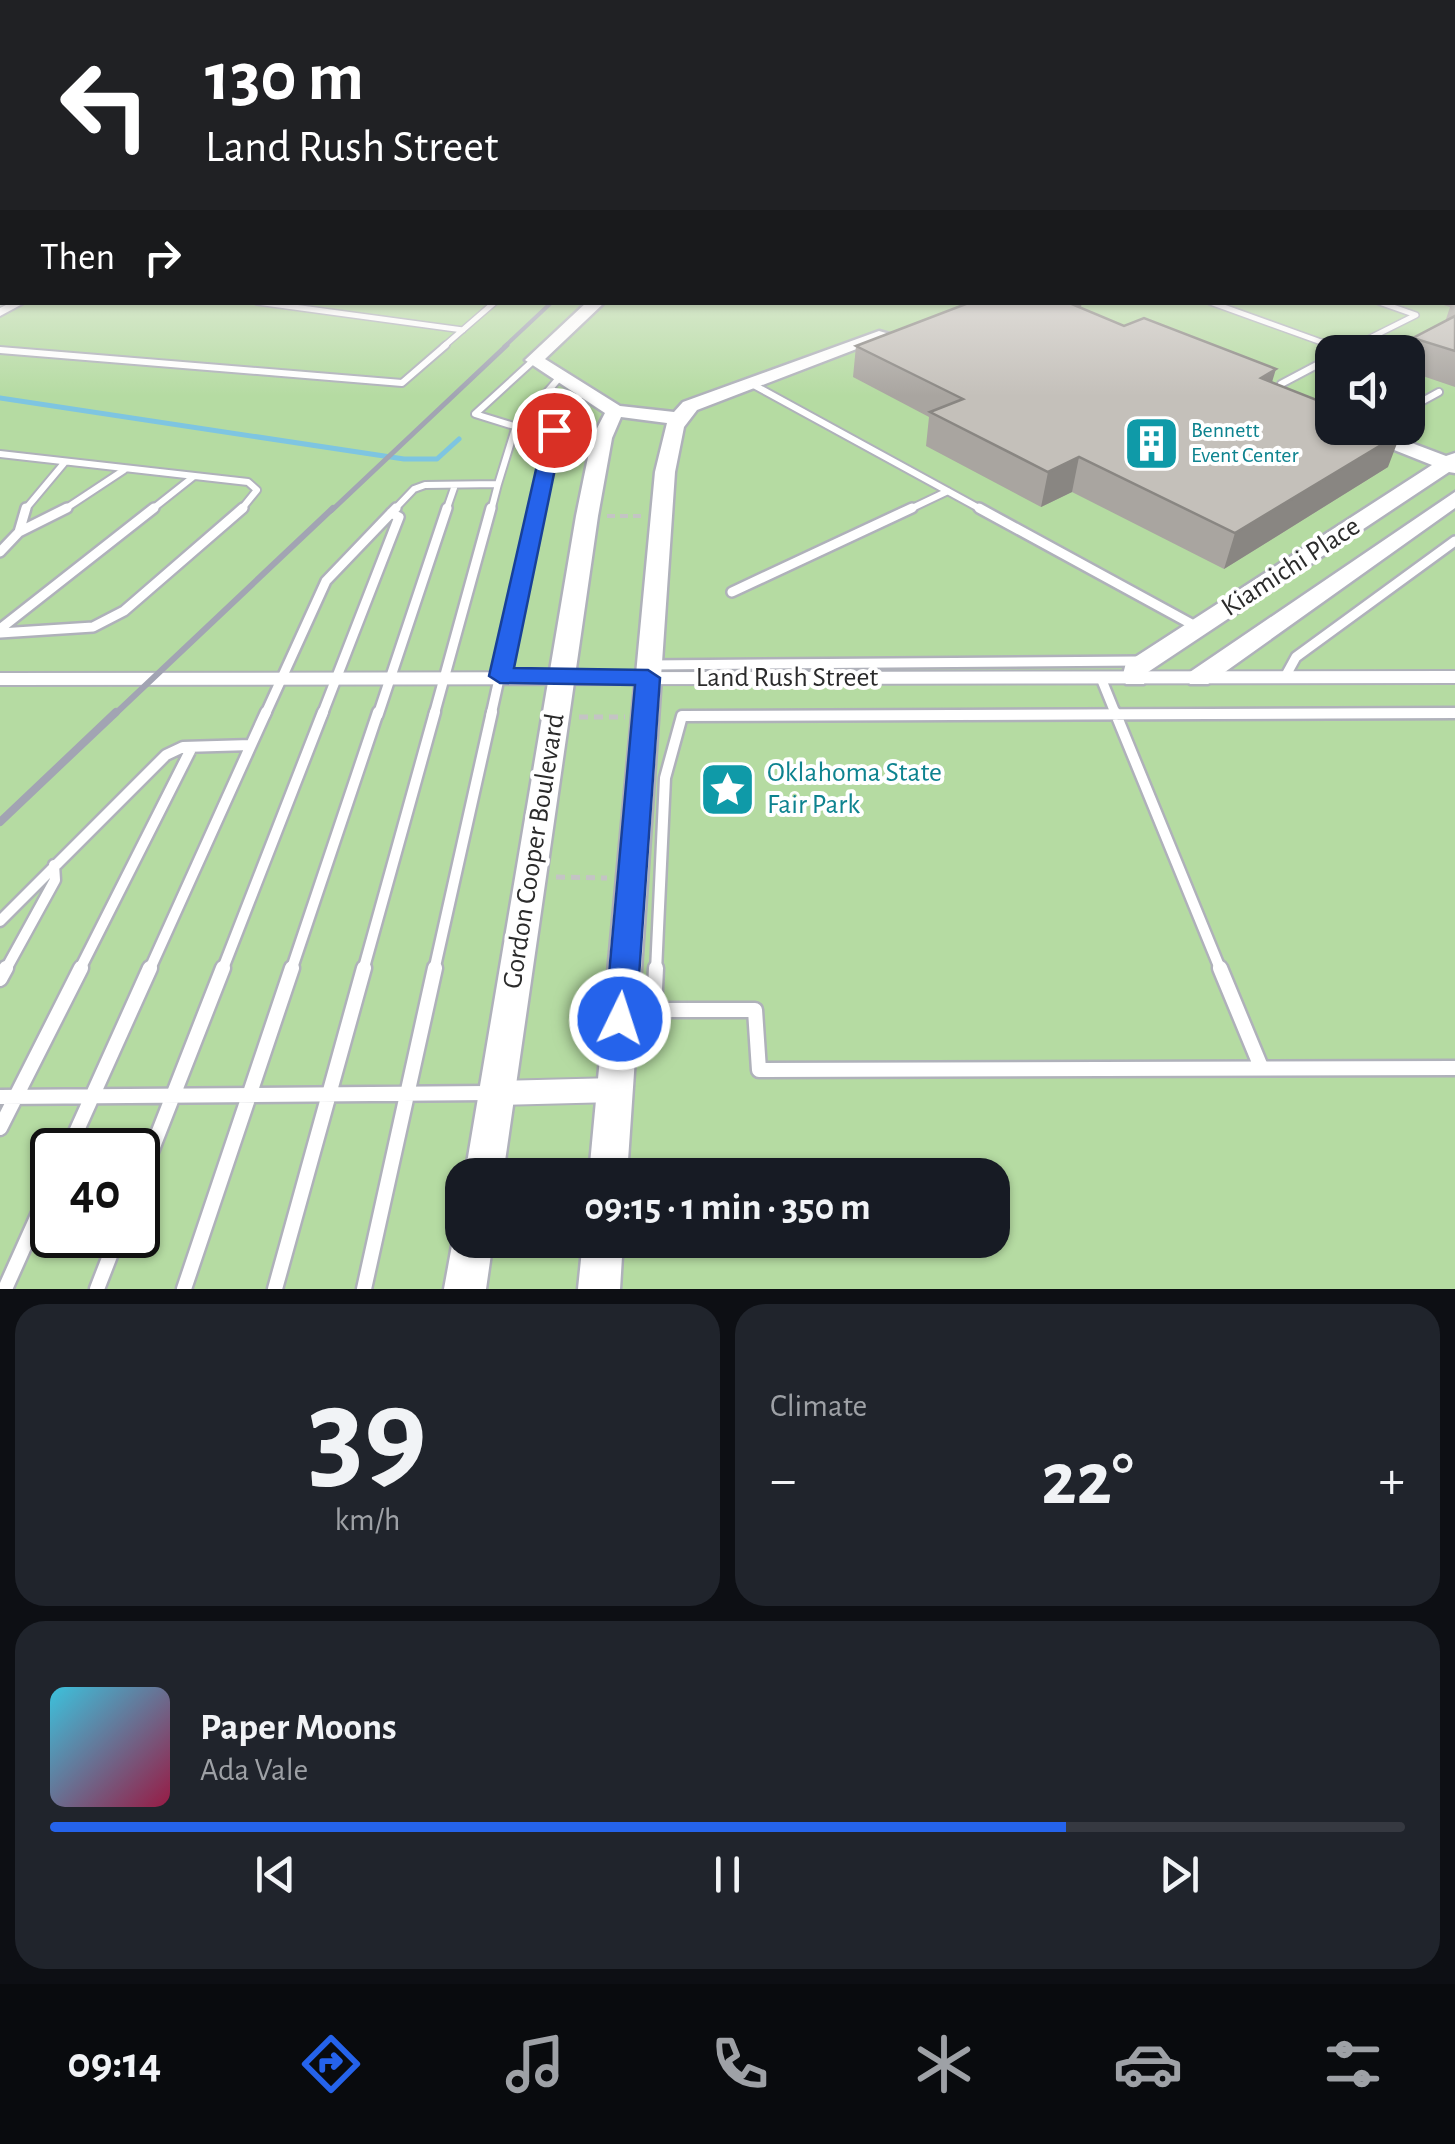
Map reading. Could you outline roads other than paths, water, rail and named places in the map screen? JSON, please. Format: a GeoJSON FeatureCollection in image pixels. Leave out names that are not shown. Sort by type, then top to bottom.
{"type":"FeatureCollection","features":[{"type":"Feature","properties":{"kind":"street"},"geometry":{"type":"LineString","coordinates":[[594,305],[534,360],[614,411],[678,418]]}},
{"type":"Feature","properties":{"kind":"street"},"geometry":{"type":"LineString","coordinates":[[609,1158],[662,516],[667,464],[678,418],[690,406],[902,330]]}},
{"type":"Feature","properties":{"kind":"street"},"geometry":{"type":"LineString","coordinates":[[1259,390],[1296,404]]}},
{"type":"Feature","properties":{"kind":"street","name":"Gordon Cooper Boulevard"},"geometry":{"type":"LineString","coordinates":[[487,1158],[587,516],[602,438],[614,411]]}},
{"type":"Feature","properties":{"kind":"street"},"geometry":{"type":"LineString","coordinates":[[1406,445],[1452,463]]}},
{"type":"Feature","properties":{"kind":"street","name":"Kiamichi Place"},"geometry":{"type":"LineString","coordinates":[[1141,669],[1198,627],[1452,463]]}},
{"type":"Feature","properties":{"kind":"street","name":"Kiamichi Place"},"geometry":{"type":"LineString","coordinates":[[1199,678],[1455,498]]}},
{"type":"Feature","properties":{"kind":"street","name":"Land Rush Street"},"geometry":{"type":"LineString","coordinates":[[0,679],[444,678],[648,671],[1101,678],[1141,669],[1199,678],[1455,677]]}},
{"type":"Feature","properties":{"kind":"street"},"geometry":{"type":"LineString","coordinates":[[497,1093],[615,1090]]}},
{"type":"Feature","properties":{"kind":"street"},"geometry":{"type":"LineString","coordinates":[[466,1289],[470,1258]]}},
{"type":"Feature","properties":{"kind":"street"},"geometry":{"type":"LineString","coordinates":[[599,1289],[602,1258]]}},
{"type":"Feature","properties":{"kind":"lane"},"geometry":{"type":"LineString","coordinates":[[279,305],[463,330]]}},
{"type":"Feature","properties":{"kind":"lane"},"geometry":{"type":"LineString","coordinates":[[0,350],[402,383],[492,305]]}},
{"type":"Feature","properties":{"kind":"lane"},"geometry":{"type":"LineString","coordinates":[[1218,305],[1315,341]]}},
{"type":"Feature","properties":{"kind":"lane"},"geometry":{"type":"LineString","coordinates":[[1377,335],[1416,315],[1388,305]]}},
{"type":"Feature","properties":{"kind":"lane"},"geometry":{"type":"LineString","coordinates":[[517,427],[474,414],[534,360]]}},
{"type":"Feature","properties":{"kind":"lane"},"geometry":{"type":"LineString","coordinates":[[1281,384],[1315,367]]}},
{"type":"Feature","properties":{"kind":"lane"},"geometry":{"type":"LineString","coordinates":[[276,1289],[498,484],[517,427],[560,376]]}},
{"type":"Feature","properties":{"kind":"lane"},"geometry":{"type":"LineString","coordinates":[[752,384],[1198,627]]}},
{"type":"Feature","properties":{"kind":"lane"},"geometry":{"type":"LineString","coordinates":[[364,1289],[554,430],[583,391]]}},
{"type":"Feature","properties":{"kind":"lane"},"geometry":{"type":"LineString","coordinates":[[1425,400],[1439,392]]}},
{"type":"Feature","properties":{"kind":"lane"},"geometry":{"type":"LineString","coordinates":[[0,454],[248,482],[257,490],[252,502],[124,611],[92,626],[0,631]]}},
{"type":"Feature","properties":{"kind":"lane"},"geometry":{"type":"LineString","coordinates":[[20,532],[23,512],[65,462]]}},
{"type":"Feature","properties":{"kind":"lane"},"geometry":{"type":"LineString","coordinates":[[0,552],[20,532],[73,505],[124,470]]}},
{"type":"Feature","properties":{"kind":"lane"},"geometry":{"type":"LineString","coordinates":[[0,631],[192,477]]}},
{"type":"Feature","properties":{"kind":"lane"},"geometry":{"type":"LineString","coordinates":[[78,1128],[326,580],[418,486],[498,484]]}},
{"type":"Feature","properties":{"kind":"lane"},"geometry":{"type":"LineString","coordinates":[[184,1289],[455,485]]}},
{"type":"Feature","properties":{"kind":"lane"},"geometry":{"type":"LineString","coordinates":[[732,592],[948,492]]}},
{"type":"Feature","properties":{"kind":"lane"},"geometry":{"type":"LineString","coordinates":[[160,1128],[399,517],[391,512]]}},
{"type":"Feature","properties":{"kind":"lane"},"geometry":{"type":"LineString","coordinates":[[1285,678],[1296,657],[1455,541]]}},
{"type":"Feature","properties":{"kind":"lane"},"geometry":{"type":"LineString","coordinates":[[648,671],[1141,669]]}},
{"type":"Feature","properties":{"kind":"lane"},"geometry":{"type":"LineString","coordinates":[[1101,678],[1262,1067]]}},
{"type":"Feature","properties":{"kind":"lane"},"geometry":{"type":"LineString","coordinates":[[1455,713],[682,716],[665,778],[654,1010],[755,1010],[760,1070],[1455,1068]]}},
{"type":"Feature","properties":{"kind":"lane"},"geometry":{"type":"LineString","coordinates":[[0,921],[166,755],[192,747],[251,745]]}},
{"type":"Feature","properties":{"kind":"lane"},"geometry":{"type":"LineString","coordinates":[[0,1128],[192,747]]}},
{"type":"Feature","properties":{"kind":"lane"},"geometry":{"type":"LineString","coordinates":[[0,979],[56,880],[54,865]]}},
{"type":"Feature","properties":{"kind":"lane"},"geometry":{"type":"LineString","coordinates":[[0,1097],[497,1093]]}},
{"type":"Feature","properties":{"kind":"lane"},"geometry":{"type":"LineString","coordinates":[[5,1289],[30,1233]]}},
{"type":"Feature","properties":{"kind":"lane"},"geometry":{"type":"LineString","coordinates":[[96,1289],[109,1258]]}},
{"type":"Feature","properties":{"kind":"waterway"},"geometry":{"type":"LineString","coordinates":[[0,398],[404,459],[437,459],[459,439]]}},
{"type":"Feature","properties":{"kind":"railway"},"geometry":{"type":"LineString","coordinates":[[504,347],[549,305]]}},
{"type":"Feature","properties":{"kind":"railway"},"geometry":{"type":"LineString","coordinates":[[331,511],[507,345]]}},
{"type":"Feature","properties":{"kind":"railway"},"geometry":{"type":"LineString","coordinates":[[114,715],[333,508]]}},
{"type":"Feature","properties":{"kind":"railway"},"geometry":{"type":"LineString","coordinates":[[0,822],[116,712]]}},
{"type":"Feature","properties":{"kind":"place","name":"Bennett Event Center"},"geometry":{"type":"Point","coordinates":[1152,443]}},
{"type":"Feature","properties":{"kind":"place","name":"Oklahoma State Fair Park"},"geometry":{"type":"Point","coordinates":[728,789]}}]}
